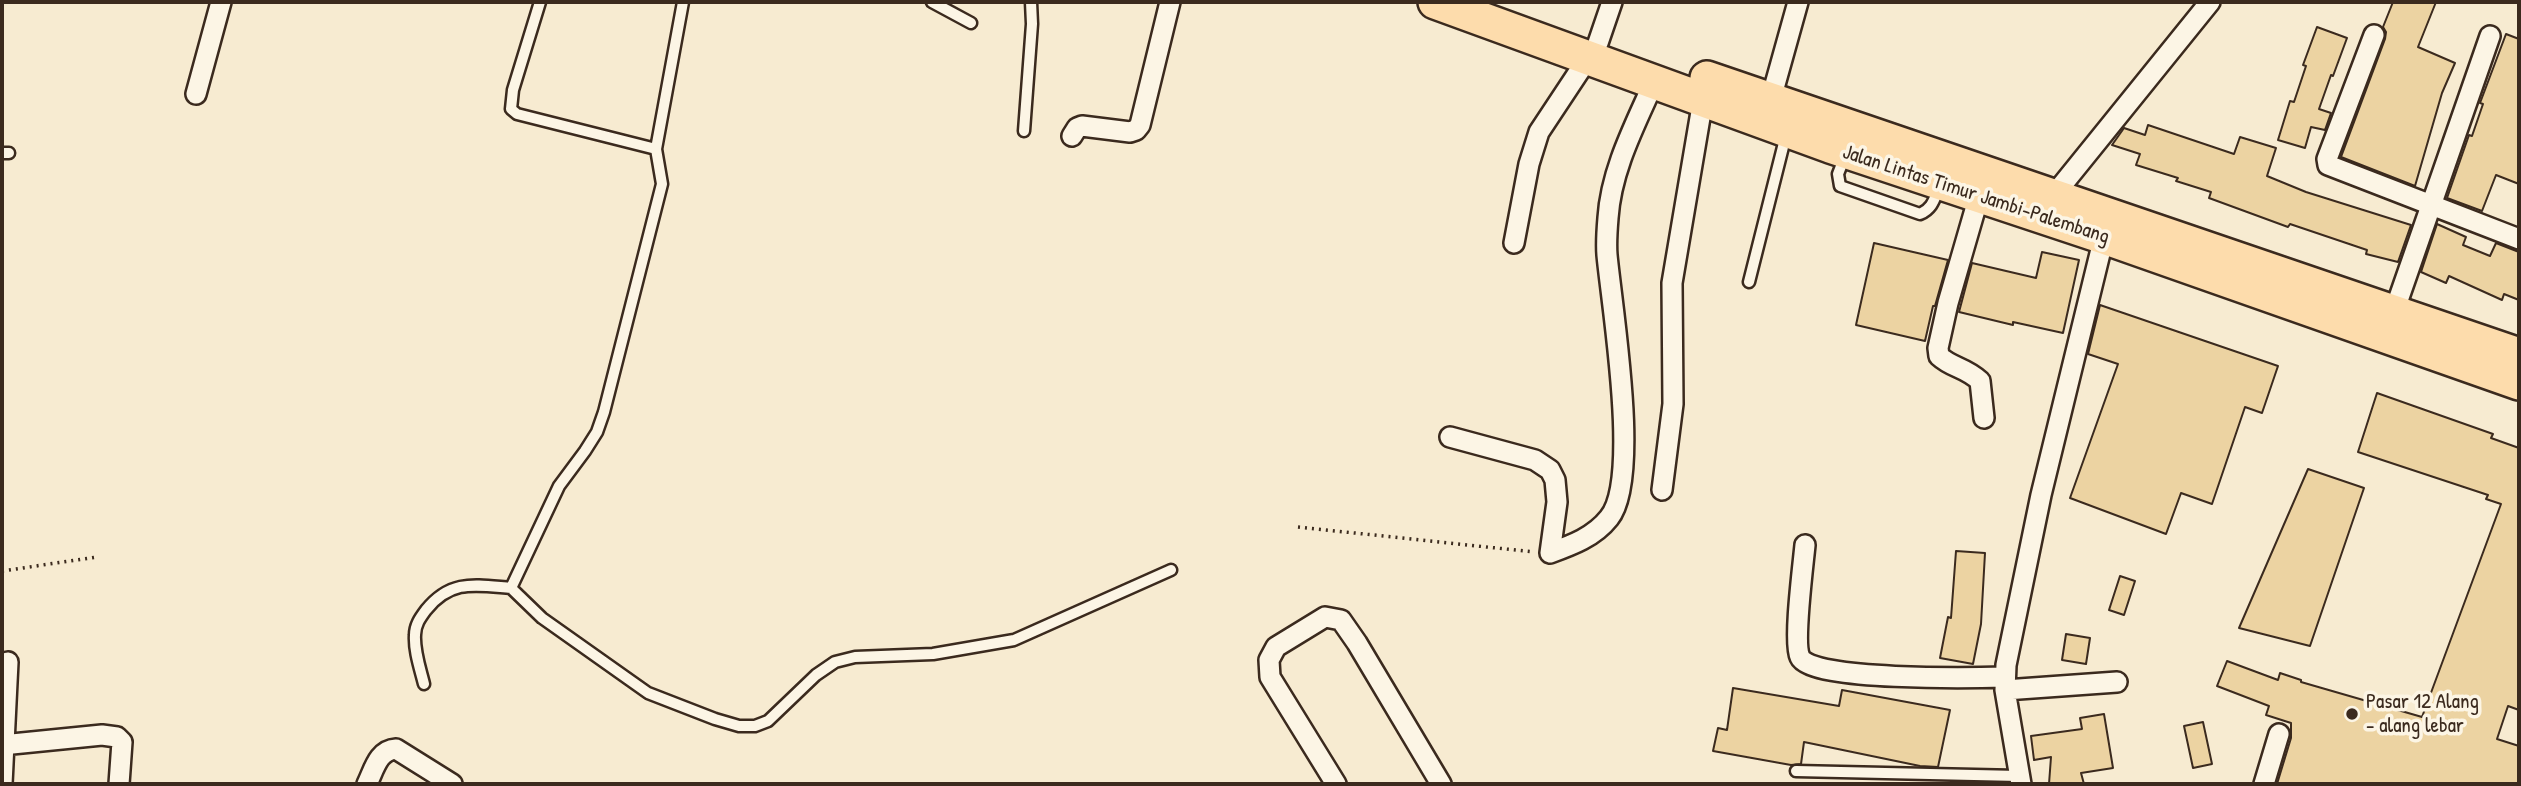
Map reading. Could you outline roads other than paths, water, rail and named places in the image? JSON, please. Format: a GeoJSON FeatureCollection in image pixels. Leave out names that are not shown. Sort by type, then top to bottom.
{"type":"FeatureCollection","features":[{"type":"Feature","properties":{"kind":"highway","name":"Jalan Lintas Timur Jambi-Palembang"},"geometry":{"type":"LineString","coordinates":[[1434,2],[1593,50],[1771,99],[1882,151],[1941,183],[2104,237],[2519,383]]}},
{"type":"Feature","properties":{"kind":"highway","name":"Jalan Lintas Timur Jambi-Palembang"},"geometry":{"type":"LineString","coordinates":[[1483,2],[1593,50],[1654,82],[1846,152],[1882,151],[2054,195],[2519,355]]}},
{"type":"Feature","properties":{"kind":"street"},"geometry":{"type":"LineString","coordinates":[[196,94],[221,2]]}},
{"type":"Feature","properties":{"kind":"street"},"geometry":{"type":"LineString","coordinates":[[1072,136],[1077,128],[1082,126],[1130,132],[1140,125],[1170,2]]}},
{"type":"Feature","properties":{"kind":"street"},"geometry":{"type":"LineString","coordinates":[[1514,243],[1539,132],[1593,50],[1612,2]]}},
{"type":"Feature","properties":{"kind":"street"},"geometry":{"type":"LineString","coordinates":[[1771,99],[1798,2]]}},
{"type":"Feature","properties":{"kind":"street"},"geometry":{"type":"LineString","coordinates":[[2054,195],[2210,2]]}},
{"type":"Feature","properties":{"kind":"street"},"geometry":{"type":"LineString","coordinates":[[2374,34],[2328,165],[2519,239]]}},
{"type":"Feature","properties":{"kind":"street"},"geometry":{"type":"LineString","coordinates":[[2394,312],[2490,36]]}},
{"type":"Feature","properties":{"kind":"street"},"geometry":{"type":"LineString","coordinates":[[1450,437],[1535,460],[1549,470],[1555,480],[1557,502],[1550,554],[1586,539],[1609,518],[1618,502],[1623,475],[1623,403],[1607,252],[1608,214],[1613,183],[1654,82]]}},
{"type":"Feature","properties":{"kind":"street"},"geometry":{"type":"LineString","coordinates":[[1662,490],[1673,404],[1672,283],[1703,100]]}},
{"type":"Feature","properties":{"kind":"street"},"geometry":{"type":"LineString","coordinates":[[1979,196],[1948,303],[1938,356],[1945,362],[1969,370],[1980,382],[1984,418]]}},
{"type":"Feature","properties":{"kind":"street"},"geometry":{"type":"LineString","coordinates":[[2020,780],[2005,684],[2041,495],[2104,237]]}},
{"type":"Feature","properties":{"kind":"street"},"geometry":{"type":"LineString","coordinates":[[1805,545],[1799,627],[1799,656],[1804,663],[1827,671],[2005,684],[2116,681]]}},
{"type":"Feature","properties":{"kind":"street"},"geometry":{"type":"LineString","coordinates":[[1336,784],[1270,677],[1269,668],[1269,660],[1276,646],[1325,617],[1341,620],[1352,635],[1441,784]]}},
{"type":"Feature","properties":{"kind":"street"},"geometry":{"type":"LineString","coordinates":[[2,784],[8,662]]}},
{"type":"Feature","properties":{"kind":"street"},"geometry":{"type":"LineString","coordinates":[[2264,784],[2279,734]]}},
{"type":"Feature","properties":{"kind":"street"},"geometry":{"type":"LineString","coordinates":[[2,745],[102,735],[117,737],[122,742],[119,784]]}},
{"type":"Feature","properties":{"kind":"street"},"geometry":{"type":"LineString","coordinates":[[367,784],[382,753],[388,749],[396,749],[452,784]]}},
{"type":"Feature","properties":{"kind":"lane"},"geometry":{"type":"LineString","coordinates":[[540,2],[513,90],[511,109],[517,114],[656,149]]}},
{"type":"Feature","properties":{"kind":"lane"},"geometry":{"type":"LineString","coordinates":[[511,588],[559,486],[597,432],[604,412],[662,184],[656,149],[683,2]]}},
{"type":"Feature","properties":{"kind":"lane"},"geometry":{"type":"LineString","coordinates":[[932,2],[971,23]]}},
{"type":"Feature","properties":{"kind":"lane"},"geometry":{"type":"LineString","coordinates":[[1024,131],[1032,24],[1031,2]]}},
{"type":"Feature","properties":{"kind":"lane"},"geometry":{"type":"LineString","coordinates":[[1749,282],[1787,131]]}},
{"type":"Feature","properties":{"kind":"lane"},"geometry":{"type":"LineString","coordinates":[[1846,152],[1838,174],[1840,186],[1920,214],[1933,205],[1941,183]]}},
{"type":"Feature","properties":{"kind":"lane"},"geometry":{"type":"LineString","coordinates":[[424,684],[415,648],[415,631],[419,618],[435,599],[452,588],[473,584],[511,588],[542,618],[648,693],[739,726],[755,726],[768,721],[816,675],[835,662],[855,657],[933,654],[1014,640],[1171,570]]}},
{"type":"Feature","properties":{"kind":"lane"},"geometry":{"type":"LineString","coordinates":[[1796,771],[2020,780]]}},
{"type":"Feature","properties":{"kind":"place","name":"Pasar 12 Alang - alang lebar"},"geometry":{"type":"Point","coordinates":[2352,714]}}]}
